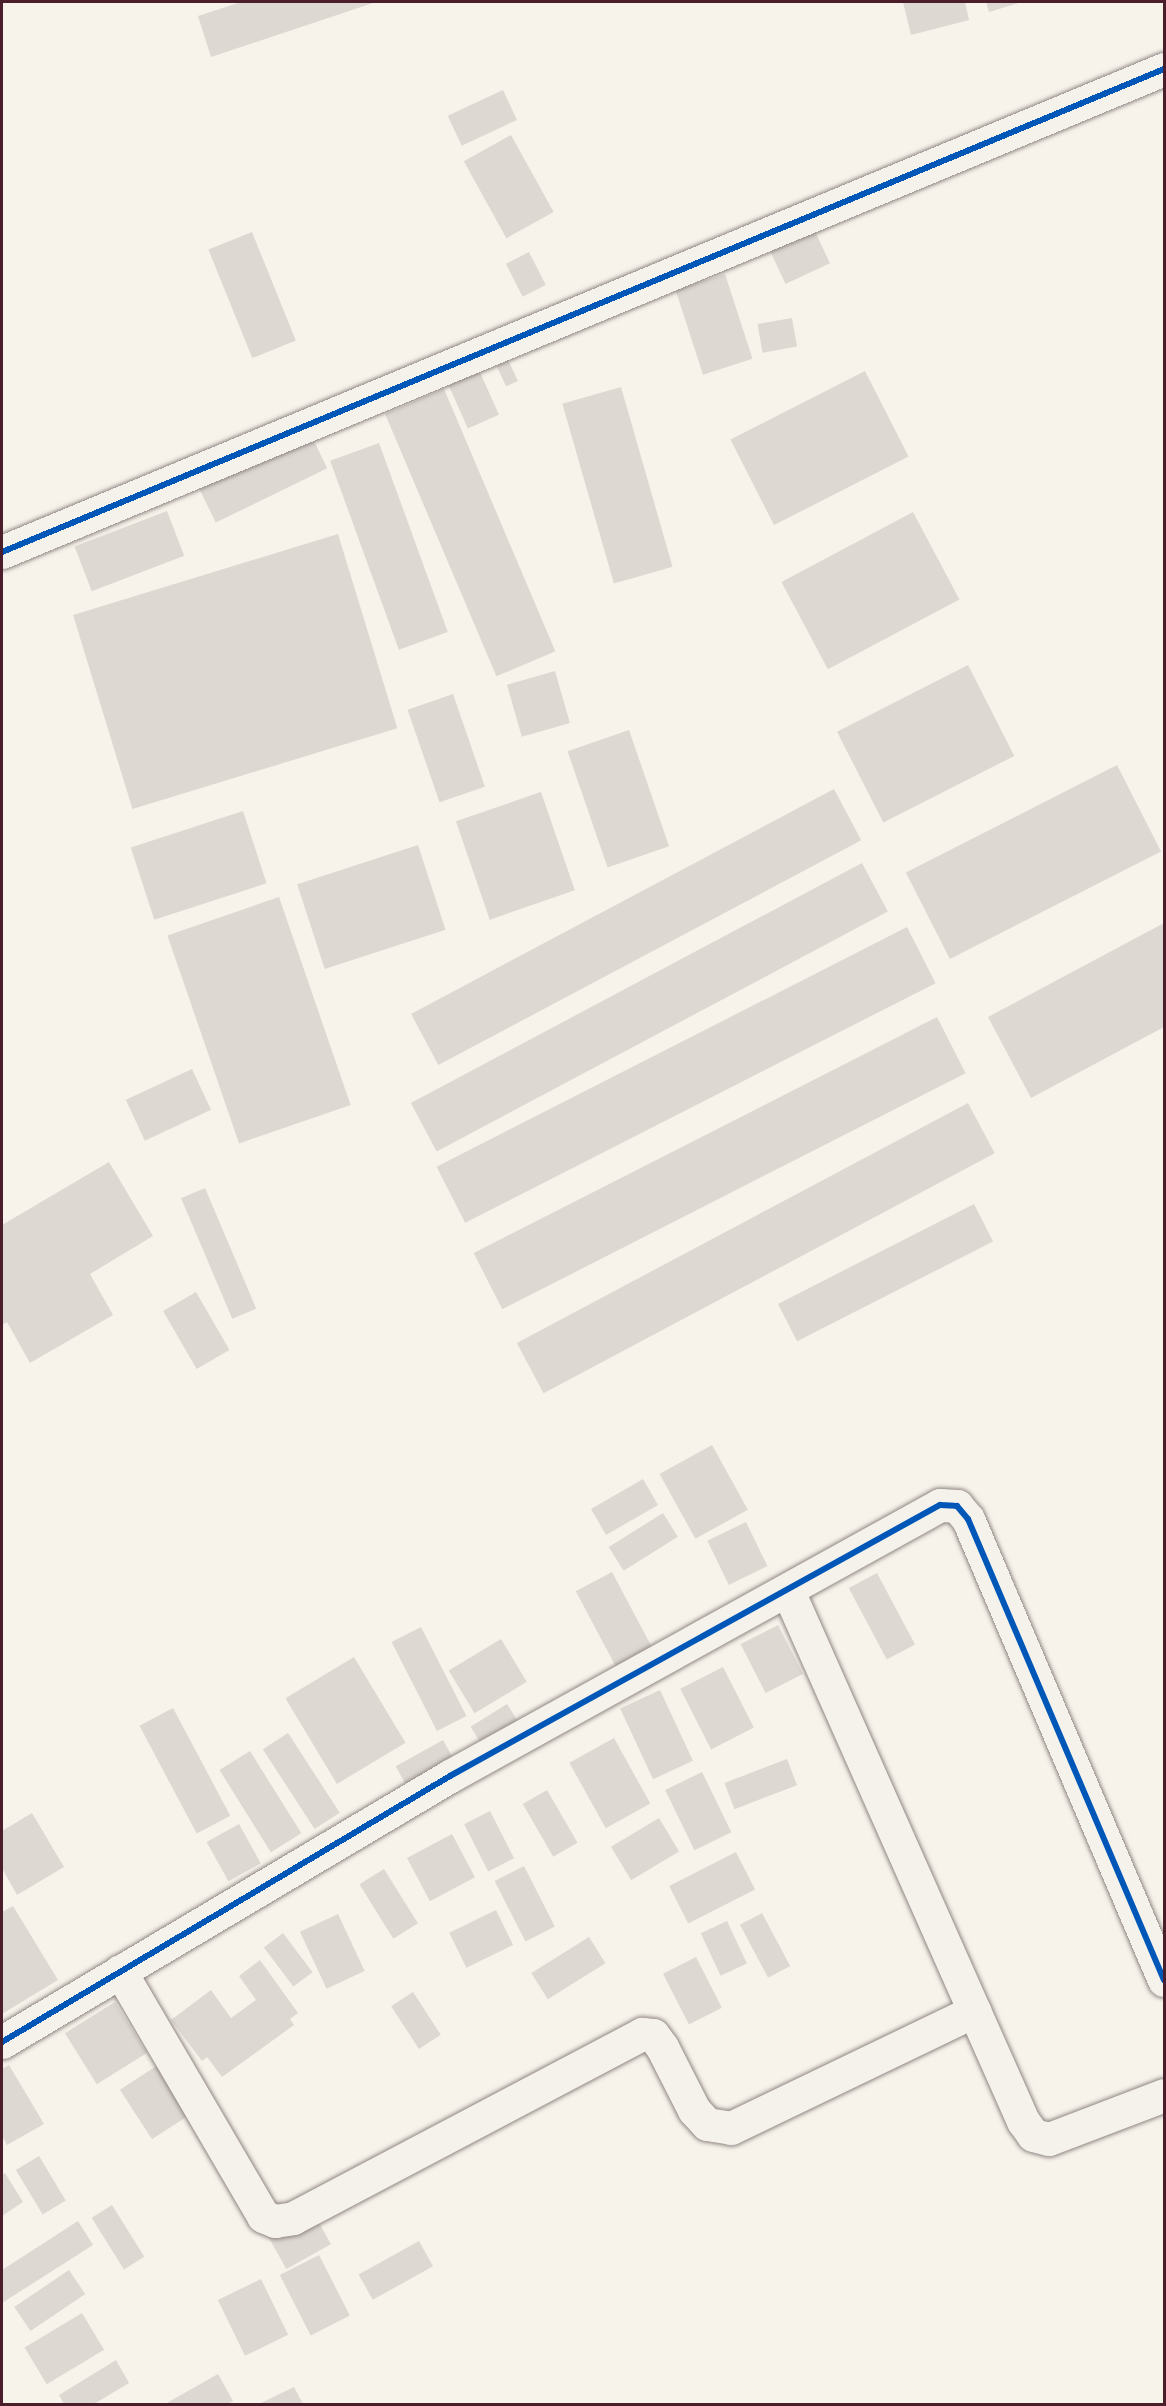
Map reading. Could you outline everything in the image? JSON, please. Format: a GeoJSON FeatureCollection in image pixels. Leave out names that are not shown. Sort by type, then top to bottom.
{"type":"FeatureCollection","features":[{"type":"Feature","properties":{"kind":"street"},"geometry":{"type":"LineString","coordinates":[[2,552],[1164,69]]}},
{"type":"Feature","properties":{"kind":"street"},"geometry":{"type":"LineString","coordinates":[[2,2042],[644,1665],[788,1591],[940,1505],[957,1506],[968,1519],[1164,1980]]}},
{"type":"Feature","properties":{"kind":"street"},"geometry":{"type":"LineString","coordinates":[[788,1591],[1023,2121],[1033,2135],[1050,2139],[1164,2095]]}},
{"type":"Feature","properties":{"kind":"street"},"geometry":{"type":"LineString","coordinates":[[120,1971],[263,2216],[275,2221],[293,2217],[642,2034],[653,2035],[662,2047],[694,2110],[706,2124],[730,2128],[974,2011]]}},
{"type":"Feature","properties":{"kind":"building"},"geometry":{"type":"Polygon","coordinates":[[[241,2],[376,2],[211,57],[198,16],[241,2]]]}},
{"type":"Feature","properties":{"kind":"building"},"geometry":{"type":"Polygon","coordinates":[[[903,2],[965,2],[969,20],[911,35],[903,2]]]}},
{"type":"Feature","properties":{"kind":"building"},"geometry":{"type":"Polygon","coordinates":[[[986,2],[1022,2],[989,12],[986,2]]]}},
{"type":"Feature","properties":{"kind":"building"},"geometry":{"type":"Polygon","coordinates":[[[503,90],[517,120],[462,146],[448,116],[503,90]]]}},
{"type":"Feature","properties":{"kind":"building"},"geometry":{"type":"Polygon","coordinates":[[[511,135],[554,212],[506,238],[464,161],[511,135]]]}},
{"type":"Feature","properties":{"kind":"building"},"geometry":{"type":"Polygon","coordinates":[[[813,227],[830,263],[785,284],[769,248],[813,227]]]}},
{"type":"Feature","properties":{"kind":"building"},"geometry":{"type":"Polygon","coordinates":[[[252,232],[296,340],[252,358],[208,250],[252,232]]]}},
{"type":"Feature","properties":{"kind":"building"},"geometry":{"type":"Polygon","coordinates":[[[529,252],[546,285],[523,297],[506,264],[529,252]]]}},
{"type":"Feature","properties":{"kind":"building"},"geometry":{"type":"Polygon","coordinates":[[[725,274],[753,359],[703,375],[676,290],[725,274]]]}},
{"type":"Feature","properties":{"kind":"building"},"geometry":{"type":"Polygon","coordinates":[[[792,318],[797,347],[763,353],[758,324],[792,318]]]}},
{"type":"Feature","properties":{"kind":"building"},"geometry":{"type":"Polygon","coordinates":[[[504,351],[518,381],[506,386],[492,356],[504,351]]]}},
{"type":"Feature","properties":{"kind":"building"},"geometry":{"type":"Polygon","coordinates":[[[479,370],[499,415],[468,429],[448,384],[479,370]]]}},
{"type":"Feature","properties":{"kind":"building"},"geometry":{"type":"Polygon","coordinates":[[[865,371],[909,457],[774,525],[730,440],[865,371]]]}},
{"type":"Feature","properties":{"kind":"building"},"geometry":{"type":"Polygon","coordinates":[[[621,387],[673,567],[614,584],[562,404],[621,387]]]}},
{"type":"Feature","properties":{"kind":"building"},"geometry":{"type":"Polygon","coordinates":[[[444,389],[555,651],[496,676],[385,414],[444,389]]]}},
{"type":"Feature","properties":{"kind":"building"},"geometry":{"type":"Polygon","coordinates":[[[311,435],[327,468],[216,523],[200,489],[311,435]]]}},
{"type":"Feature","properties":{"kind":"building"},"geometry":{"type":"Polygon","coordinates":[[[379,443],[448,632],[399,650],[330,461],[379,443]]]}},
{"type":"Feature","properties":{"kind":"building"},"geometry":{"type":"Polygon","coordinates":[[[167,511],[184,556],[92,591],[75,546],[167,511]]]}},
{"type":"Feature","properties":{"kind":"building"},"geometry":{"type":"Polygon","coordinates":[[[913,512],[959,599],[828,669],[781,582],[913,512]]]}},
{"type":"Feature","properties":{"kind":"building"},"geometry":{"type":"Polygon","coordinates":[[[338,534],[397,728],[132,809],[73,615],[338,534]]]}},
{"type":"Feature","properties":{"kind":"building"},"geometry":{"type":"Polygon","coordinates":[[[968,665],[1014,756],[883,823],[837,732],[968,665]]]}},
{"type":"Feature","properties":{"kind":"building"},"geometry":{"type":"Polygon","coordinates":[[[555,671],[570,723],[522,737],[507,685],[555,671]]]}},
{"type":"Feature","properties":{"kind":"building"},"geometry":{"type":"Polygon","coordinates":[[[453,694],[485,787],[440,802],[408,710],[453,694]]]}},
{"type":"Feature","properties":{"kind":"building"},"geometry":{"type":"Polygon","coordinates":[[[629,730],[669,846],[608,867],[568,751],[629,730]]]}},
{"type":"Feature","properties":{"kind":"building"},"geometry":{"type":"Polygon","coordinates":[[[1117,765],[1161,851],[950,959],[906,873],[1117,765]]]}},
{"type":"Feature","properties":{"kind":"building"},"geometry":{"type":"Polygon","coordinates":[[[834,789],[861,840],[438,1065],[411,1014],[834,789]]]}},
{"type":"Feature","properties":{"kind":"building"},"geometry":{"type":"Polygon","coordinates":[[[541,792],[575,890],[490,920],[456,821],[541,792]]]}},
{"type":"Feature","properties":{"kind":"building"},"geometry":{"type":"Polygon","coordinates":[[[243,811],[266,883],[154,920],[131,847],[243,811]]]}},
{"type":"Feature","properties":{"kind":"building"},"geometry":{"type":"Polygon","coordinates":[[[418,845],[446,930],[325,969],[297,884],[418,845]]]}},
{"type":"Feature","properties":{"kind":"building"},"geometry":{"type":"Polygon","coordinates":[[[862,863],[888,912],[437,1151],[411,1103],[862,863]]]}},
{"type":"Feature","properties":{"kind":"building"},"geometry":{"type":"Polygon","coordinates":[[[279,897],[351,1105],[239,1143],[167,935],[279,897]]]}},
{"type":"Feature","properties":{"kind":"building"},"geometry":{"type":"Polygon","coordinates":[[[1164,923],[1164,1027],[1031,1098],[988,1017],[1164,923]]]}},
{"type":"Feature","properties":{"kind":"building"},"geometry":{"type":"Polygon","coordinates":[[[907,927],[936,983],[465,1223],[437,1167],[907,927]]]}},
{"type":"Feature","properties":{"kind":"building"},"geometry":{"type":"Polygon","coordinates":[[[937,1017],[966,1073],[502,1309],[474,1253],[937,1017]]]}},
{"type":"Feature","properties":{"kind":"building"},"geometry":{"type":"Polygon","coordinates":[[[192,1069],[211,1110],[145,1141],[126,1100],[192,1069]]]}},
{"type":"Feature","properties":{"kind":"building"},"geometry":{"type":"Polygon","coordinates":[[[968,1103],[995,1153],[544,1393],[517,1343],[968,1103]]]}},
{"type":"Feature","properties":{"kind":"building"},"geometry":{"type":"Polygon","coordinates":[[[109,1162],[153,1236],[90,1274],[113,1315],[30,1363],[7,1322],[2,1325],[2,1225],[109,1162]]]}},
{"type":"Feature","properties":{"kind":"building"},"geometry":{"type":"Polygon","coordinates":[[[205,1188],[256,1309],[232,1319],[181,1198],[205,1188]]]}},
{"type":"Feature","properties":{"kind":"building"},"geometry":{"type":"Polygon","coordinates":[[[974,1204],[993,1241],[797,1341],[778,1304],[974,1204]]]}},
{"type":"Feature","properties":{"kind":"building"},"geometry":{"type":"Polygon","coordinates":[[[196,1292],[230,1350],[197,1369],[163,1311],[196,1292]]]}},
{"type":"Feature","properties":{"kind":"building"},"geometry":{"type":"Polygon","coordinates":[[[712,1445],[748,1510],[695,1539],[660,1474],[712,1445]]]}},
{"type":"Feature","properties":{"kind":"building"},"geometry":{"type":"Polygon","coordinates":[[[643,1479],[658,1505],[606,1535],[591,1509],[643,1479]]]}},
{"type":"Feature","properties":{"kind":"building"},"geometry":{"type":"Polygon","coordinates":[[[663,1513],[678,1537],[624,1571],[609,1547],[663,1513]]]}},
{"type":"Feature","properties":{"kind":"building"},"geometry":{"type":"Polygon","coordinates":[[[746,1522],[767,1566],[729,1585],[707,1541],[746,1522]]]}},
{"type":"Feature","properties":{"kind":"building"},"geometry":{"type":"Polygon","coordinates":[[[612,1572],[651,1646],[615,1665],[576,1591],[612,1572]]]}},
{"type":"Feature","properties":{"kind":"building"},"geometry":{"type":"Polygon","coordinates":[[[877,1573],[915,1645],[887,1660],[849,1588],[877,1573]]]}},
{"type":"Feature","properties":{"kind":"building"},"geometry":{"type":"Polygon","coordinates":[[[778,1625],[803,1674],[766,1693],[741,1644],[778,1625]]]}},
{"type":"Feature","properties":{"kind":"building"},"geometry":{"type":"Polygon","coordinates":[[[421,1627],[466,1716],[437,1731],[392,1642],[421,1627]]]}},
{"type":"Feature","properties":{"kind":"building"},"geometry":{"type":"Polygon","coordinates":[[[501,1639],[527,1682],[474,1713],[449,1670],[501,1639]]]}},
{"type":"Feature","properties":{"kind":"building"},"geometry":{"type":"Polygon","coordinates":[[[354,1657],[406,1743],[337,1784],[285,1698],[354,1657]]]}},
{"type":"Feature","properties":{"kind":"building"},"geometry":{"type":"Polygon","coordinates":[[[723,1667],[754,1728],[711,1749],[680,1689],[723,1667]]]}},
{"type":"Feature","properties":{"kind":"building"},"geometry":{"type":"Polygon","coordinates":[[[660,1690],[693,1761],[653,1779],[620,1709],[660,1690]]]}},
{"type":"Feature","properties":{"kind":"building"},"geometry":{"type":"Polygon","coordinates":[[[507,1704],[523,1730],[487,1753],[471,1727],[507,1704]]]}},
{"type":"Feature","properties":{"kind":"building"},"geometry":{"type":"Polygon","coordinates":[[[173,1708],[230,1816],[197,1834],[139,1726],[173,1708]]]}},
{"type":"Feature","properties":{"kind":"building"},"geometry":{"type":"Polygon","coordinates":[[[288,1733],[340,1813],[315,1829],[263,1749],[288,1733]]]}},
{"type":"Feature","properties":{"kind":"building"},"geometry":{"type":"Polygon","coordinates":[[[614,1738],[650,1804],[606,1828],[569,1763],[614,1738]]]}},
{"type":"Feature","properties":{"kind":"building"},"geometry":{"type":"Polygon","coordinates":[[[443,1740],[458,1767],[411,1793],[396,1766],[443,1740]]]}},
{"type":"Feature","properties":{"kind":"building"},"geometry":{"type":"Polygon","coordinates":[[[250,1751],[301,1833],[271,1852],[219,1770],[250,1751]]]}},
{"type":"Feature","properties":{"kind":"building"},"geometry":{"type":"Polygon","coordinates":[[[787,1759],[797,1785],[734,1809],[724,1783],[787,1759]]]}},
{"type":"Feature","properties":{"kind":"building"},"geometry":{"type":"Polygon","coordinates":[[[702,1772],[731,1832],[695,1850],[665,1790],[702,1772]]]}},
{"type":"Feature","properties":{"kind":"building"},"geometry":{"type":"Polygon","coordinates":[[[547,1790],[578,1843],[553,1857],[523,1804],[547,1790]]]}},
{"type":"Feature","properties":{"kind":"building"},"geometry":{"type":"Polygon","coordinates":[[[490,1811],[514,1858],[488,1871],[464,1824],[490,1811]]]}},
{"type":"Feature","properties":{"kind":"building"},"geometry":{"type":"Polygon","coordinates":[[[32,1813],[64,1867],[17,1895],[2,1868],[2,1831],[32,1813]]]}},
{"type":"Feature","properties":{"kind":"building"},"geometry":{"type":"Polygon","coordinates":[[[659,1818],[679,1851],[631,1880],[611,1847],[659,1818]]]}},
{"type":"Feature","properties":{"kind":"building"},"geometry":{"type":"Polygon","coordinates":[[[239,1824],[261,1863],[228,1881],[207,1842],[239,1824]]]}},
{"type":"Feature","properties":{"kind":"building"},"geometry":{"type":"Polygon","coordinates":[[[452,1834],[475,1877],[430,1901],[407,1858],[452,1834]]]}},
{"type":"Feature","properties":{"kind":"building"},"geometry":{"type":"Polygon","coordinates":[[[736,1852],[755,1889],[688,1923],[669,1886],[736,1852]]]}},
{"type":"Feature","properties":{"kind":"building"},"geometry":{"type":"Polygon","coordinates":[[[524,1866],[555,1927],[525,1942],[495,1881],[524,1866]]]}},
{"type":"Feature","properties":{"kind":"building"},"geometry":{"type":"Polygon","coordinates":[[[384,1869],[418,1923],[393,1939],[359,1884],[384,1869]]]}},
{"type":"Feature","properties":{"kind":"building"},"geometry":{"type":"Polygon","coordinates":[[[13,1906],[58,1980],[2,2014],[2,1912],[13,1906]]]}},
{"type":"Feature","properties":{"kind":"building"},"geometry":{"type":"Polygon","coordinates":[[[496,1910],[513,1945],[466,1968],[449,1933],[496,1910]]]}},
{"type":"Feature","properties":{"kind":"building"},"geometry":{"type":"Polygon","coordinates":[[[762,1913],[790,1966],[768,1978],[740,1925],[762,1913]]]}},
{"type":"Feature","properties":{"kind":"building"},"geometry":{"type":"Polygon","coordinates":[[[338,1914],[365,1971],[327,1989],[300,1932],[338,1914]]]}},
{"type":"Feature","properties":{"kind":"building"},"geometry":{"type":"Polygon","coordinates":[[[727,1921],[747,1964],[721,1976],[701,1933],[727,1921]]]}},
{"type":"Feature","properties":{"kind":"building"},"geometry":{"type":"Polygon","coordinates":[[[283,1933],[312,1972],[293,1987],[264,1947],[283,1933]]]}},
{"type":"Feature","properties":{"kind":"building"},"geometry":{"type":"Polygon","coordinates":[[[589,1937],[605,1963],[548,1999],[531,1973],[589,1937]]]}},
{"type":"Feature","properties":{"kind":"building"},"geometry":{"type":"Polygon","coordinates":[[[696,1957],[722,2008],[689,2025],[663,1974],[696,1957]]]}},
{"type":"Feature","properties":{"kind":"building"},"geometry":{"type":"Polygon","coordinates":[[[260,1960],[298,2013],[290,2019],[294,2025],[222,2077],[207,2057],[202,2061],[171,2020],[211,1990],[231,2018],[256,2000],[239,1976],[260,1960]]]}},
{"type":"Feature","properties":{"kind":"building"},"geometry":{"type":"Polygon","coordinates":[[[413,1992],[441,2035],[419,2049],[391,2006],[413,1992]]]}},
{"type":"Feature","properties":{"kind":"building"},"geometry":{"type":"Polygon","coordinates":[[[115,2002],[147,2053],[97,2084],[65,2033],[115,2002]]]}},
{"type":"Feature","properties":{"kind":"building"},"geometry":{"type":"Polygon","coordinates":[[[161,2063],[193,2112],[152,2139],[120,2090],[161,2063]]]}},
{"type":"Feature","properties":{"kind":"building"},"geometry":{"type":"Polygon","coordinates":[[[9,2065],[44,2124],[7,2145],[2,2136],[2,2069],[9,2065]]]}},
{"type":"Feature","properties":{"kind":"building"},"geometry":{"type":"Polygon","coordinates":[[[39,2156],[66,2201],[43,2214],[16,2170],[39,2156]]]}},
{"type":"Feature","properties":{"kind":"building"},"geometry":{"type":"Polygon","coordinates":[[[5,2173],[23,2202],[2,2216],[2,2175],[5,2173]]]}},
{"type":"Feature","properties":{"kind":"building"},"geometry":{"type":"Polygon","coordinates":[[[112,2205],[144,2257],[124,2269],[92,2218],[112,2205]]]}},
{"type":"Feature","properties":{"kind":"building"},"geometry":{"type":"Polygon","coordinates":[[[313,2212],[331,2244],[286,2269],[268,2237],[313,2212]]]}},
{"type":"Feature","properties":{"kind":"building"},"geometry":{"type":"Polygon","coordinates":[[[78,2221],[93,2245],[2,2303],[2,2270],[78,2221]]]}},
{"type":"Feature","properties":{"kind":"building"},"geometry":{"type":"Polygon","coordinates":[[[419,2241],[433,2266],[373,2300],[359,2274],[419,2241]]]}},
{"type":"Feature","properties":{"kind":"building"},"geometry":{"type":"Polygon","coordinates":[[[319,2255],[350,2316],[311,2336],[280,2275],[319,2255]]]}},
{"type":"Feature","properties":{"kind":"building"},"geometry":{"type":"Polygon","coordinates":[[[69,2270],[85,2294],[31,2331],[14,2307],[69,2270]]]}},
{"type":"Feature","properties":{"kind":"building"},"geometry":{"type":"Polygon","coordinates":[[[261,2279],[288,2335],[245,2356],[218,2300],[261,2279]]]}},
{"type":"Feature","properties":{"kind":"building"},"geometry":{"type":"Polygon","coordinates":[[[82,2313],[104,2350],[47,2384],[25,2348],[82,2313]]]}},
{"type":"Feature","properties":{"kind":"building"},"geometry":{"type":"Polygon","coordinates":[[[116,2360],[129,2383],[94,2404],[64,2404],[59,2395],[116,2360]]]}},
{"type":"Feature","properties":{"kind":"building"},"geometry":{"type":"Polygon","coordinates":[[[218,2374],[233,2401],[227,2404],[165,2404],[218,2374]]]}},
{"type":"Feature","properties":{"kind":"building"},"geometry":{"type":"Polygon","coordinates":[[[294,2387],[303,2404],[259,2404],[294,2387]]]}},
{"type":"Feature","properties":{"kind":"cycle path"},"geometry":{"type":"LineString","coordinates":[[2,552],[1164,69]]}},
{"type":"Feature","properties":{"kind":"cycle path"},"geometry":{"type":"LineString","coordinates":[[2,2042],[450,1776],[940,1505],[957,1506],[968,1519],[1164,1980]]}}]}
